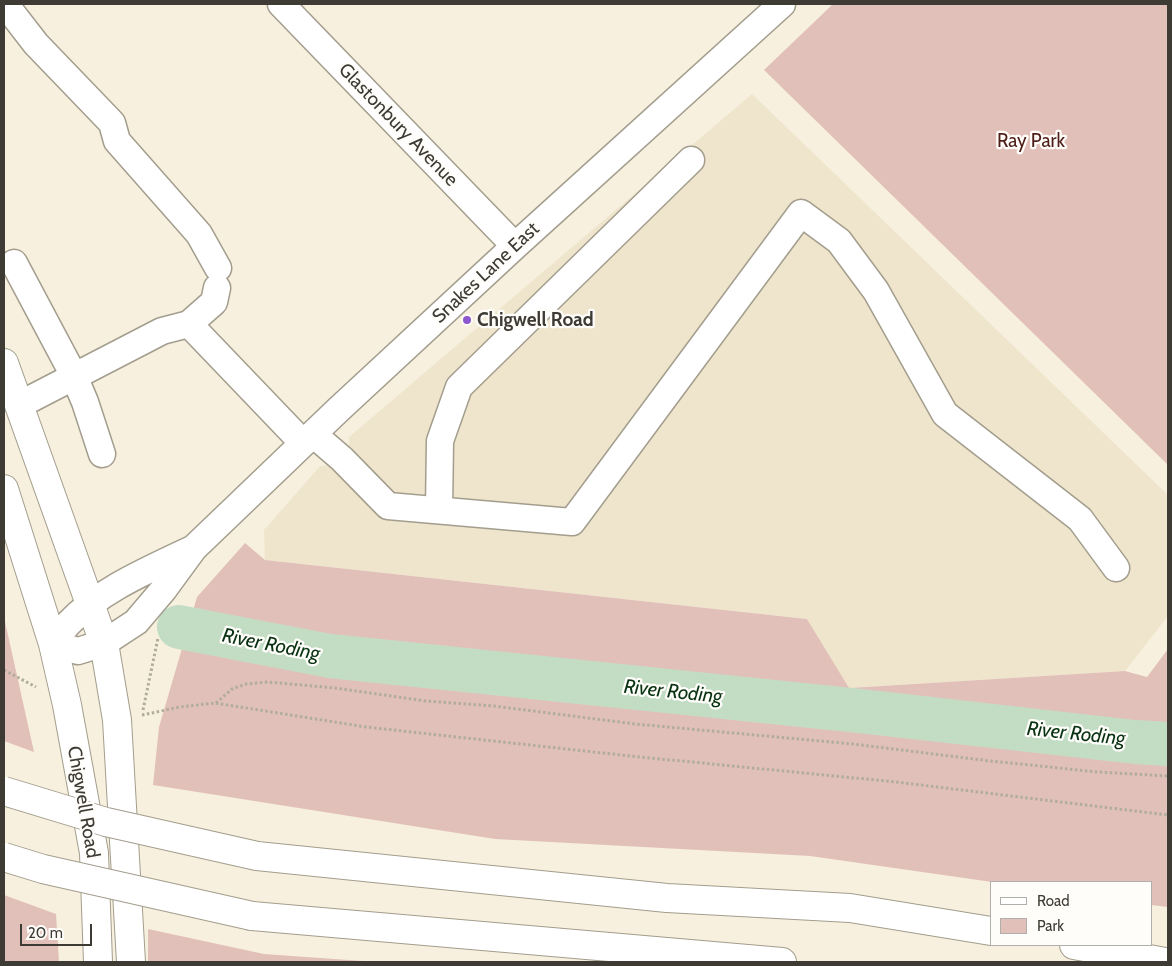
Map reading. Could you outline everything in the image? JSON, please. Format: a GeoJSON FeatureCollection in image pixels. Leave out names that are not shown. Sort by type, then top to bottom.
{"type":"FeatureCollection","features":[{"type":"Feature","properties":{"kind":"main road","name":"Chigwell Road"},"geometry":{"type":"LineString","coordinates":[[4,363],[104,644],[117,720],[131,962]]}},
{"type":"Feature","properties":{"kind":"main road","name":"Chigwell Road"},"geometry":{"type":"LineString","coordinates":[[4,489],[52,644],[67,704],[94,853],[98,962]]}},
{"type":"Feature","properties":{"kind":"main road"},"geometry":{"type":"LineString","coordinates":[[4,790],[106,822],[257,856],[667,898],[850,908],[990,931]]}},
{"type":"Feature","properties":{"kind":"main road"},"geometry":{"type":"LineString","coordinates":[[4,857],[43,869],[252,916],[782,962]]}},
{"type":"Feature","properties":{"kind":"main road"},"geometry":{"type":"LineString","coordinates":[[1079,946],[1165,962]]}},
{"type":"Feature","properties":{"kind":"street"},"geometry":{"type":"LineString","coordinates":[[5,4],[36,44],[112,123],[117,141],[199,234],[218,278],[214,302],[189,324],[162,332],[19,405]]}},
{"type":"Feature","properties":{"kind":"street","name":"Glastonbury Avenue"},"geometry":{"type":"LineString","coordinates":[[281,4],[515,246]]}},
{"type":"Feature","properties":{"kind":"street","name":"Snakes Lane East"},"geometry":{"type":"LineString","coordinates":[[104,644],[136,622],[164,589],[194,548],[308,439],[515,246],[782,4]]}},
{"type":"Feature","properties":{"kind":"street"},"geometry":{"type":"LineString","coordinates":[[439,510],[440,440],[459,387],[691,160]]}},
{"type":"Feature","properties":{"kind":"street"},"geometry":{"type":"LineString","coordinates":[[189,324],[308,439],[342,459],[388,506],[572,522],[801,213],[840,241],[876,291],[944,414],[1080,519],[1116,568]]}},
{"type":"Feature","properties":{"kind":"street"},"geometry":{"type":"LineString","coordinates":[[14,263],[74,376],[85,402],[102,454]]}},
{"type":"Feature","properties":{"kind":"street","name":"Snakes Lane East"},"geometry":{"type":"LineString","coordinates":[[90,604],[128,581],[194,548]]}},
{"type":"Feature","properties":{"kind":"street"},"geometry":{"type":"LineString","coordinates":[[90,604],[68,623],[52,644],[78,651],[104,644]]}},
{"type":"Feature","properties":{"kind":"path"},"geometry":{"type":"LineString","coordinates":[[157,641],[142,715],[180,707],[215,703],[366,726],[630,756],[905,783],[1168,815]]}},
{"type":"Feature","properties":{"kind":"path"},"geometry":{"type":"LineString","coordinates":[[4,670],[44,691]]}},
{"type":"Feature","properties":{"kind":"path"},"geometry":{"type":"LineString","coordinates":[[215,703],[232,689],[246,684],[268,682],[335,688],[426,701],[494,706],[635,724],[853,744],[1098,772],[1168,776]]}},
{"type":"Feature","properties":{"kind":"shaded area"},"geometry":{"type":"Polygon","coordinates":[[[752,94],[1168,495],[1168,616],[1125,671],[848,688],[807,619],[265,560],[264,530],[320,466],[336,464],[349,452],[349,437],[752,94]]]}},
{"type":"Feature","properties":{"kind":"green space","name":"Ray Park"},"geometry":{"type":"Polygon","coordinates":[[[833,4],[1168,4],[1168,465],[764,70],[833,4]]]}},
{"type":"Feature","properties":{"kind":"green space"},"geometry":{"type":"Polygon","coordinates":[[[245,543],[265,560],[807,619],[849,688],[1125,671],[1147,677],[1168,649],[1168,907],[1152,905],[1152,881],[990,882],[810,856],[495,839],[153,785],[159,727],[197,597],[245,543]]]}},
{"type":"Feature","properties":{"kind":"green space"},"geometry":{"type":"Polygon","coordinates":[[[4,617],[34,752],[4,741],[4,617]]]}},
{"type":"Feature","properties":{"kind":"green space"},"geometry":{"type":"Polygon","coordinates":[[[4,895],[56,914],[59,962],[4,962],[4,895]]]}},
{"type":"Feature","properties":{"kind":"green space"},"geometry":{"type":"Polygon","coordinates":[[[148,929],[264,954],[377,962],[148,962],[148,929]]]}},
{"type":"Feature","properties":{"kind":"waterway","name":"River Roding"},"geometry":{"type":"LineString","coordinates":[[179,627],[330,656],[1168,744]]}},
{"type":"Feature","properties":{"kind":"place","name":"Chigwell Road"},"geometry":{"type":"Point","coordinates":[467,320]}}]}
